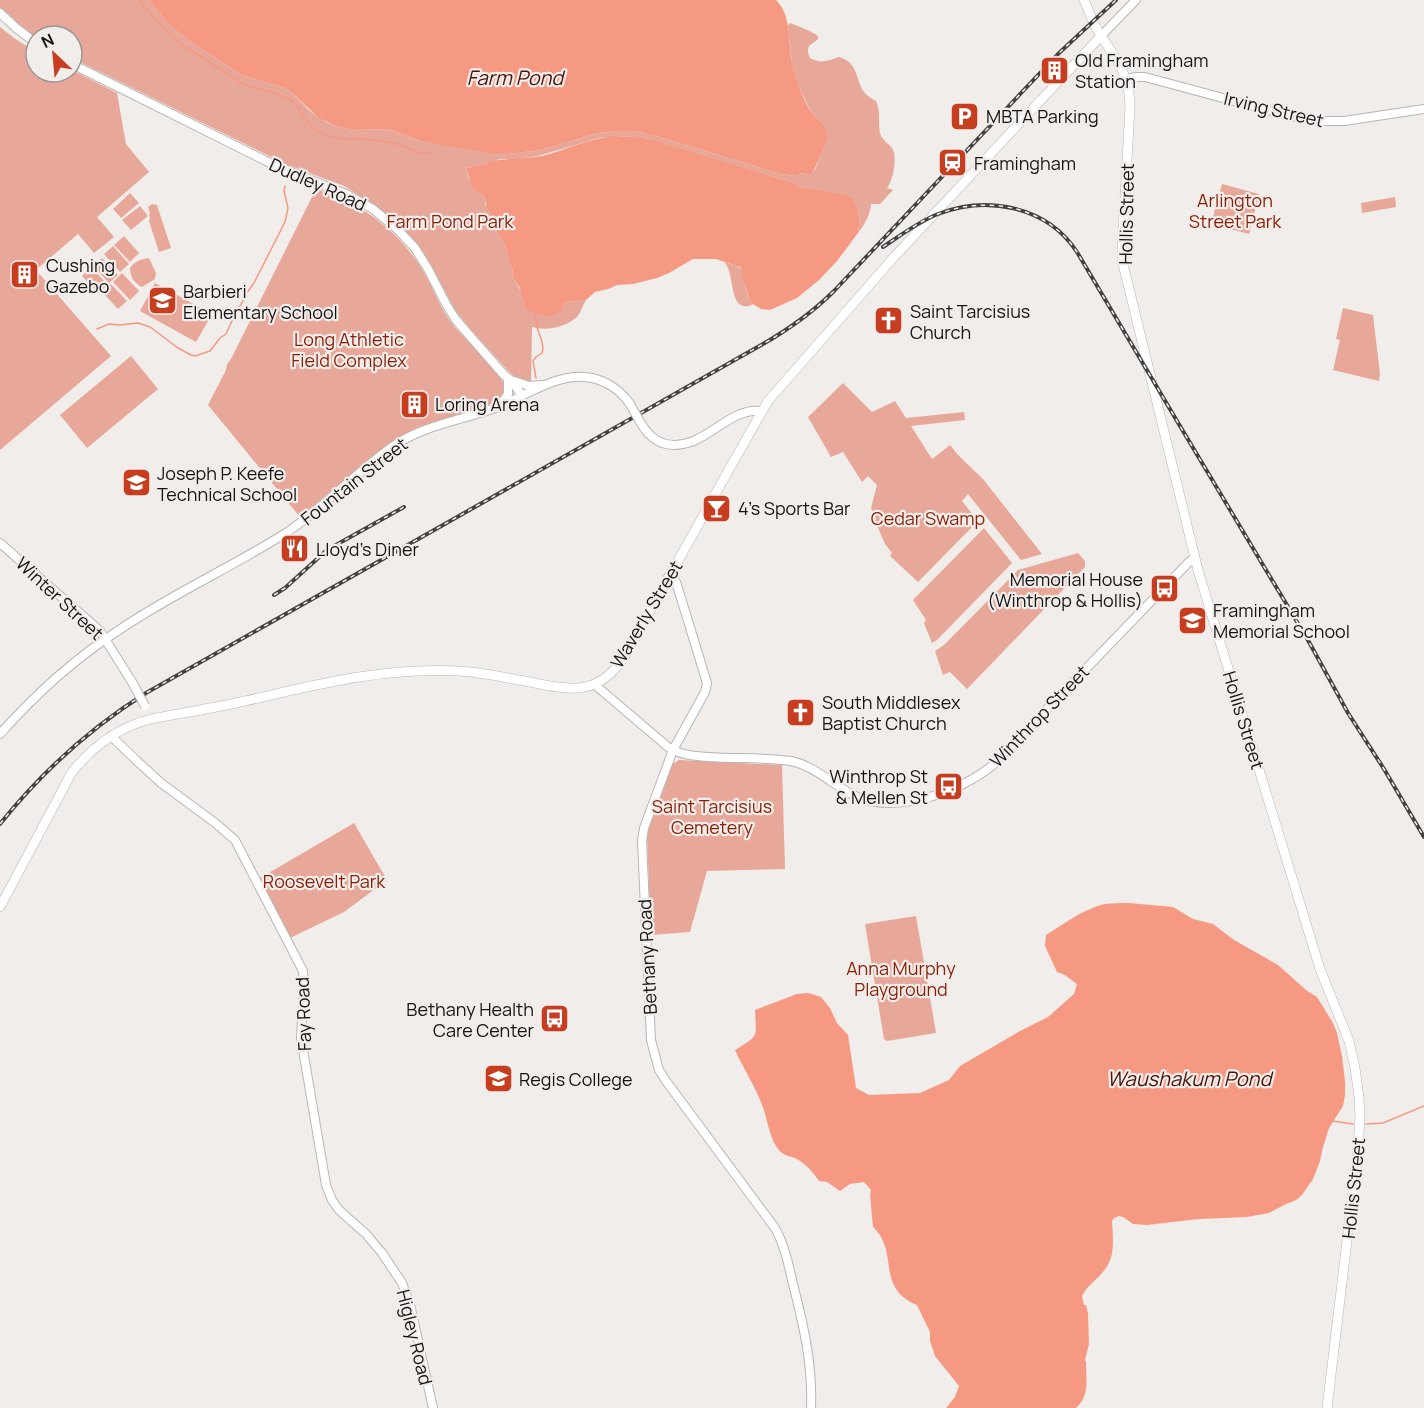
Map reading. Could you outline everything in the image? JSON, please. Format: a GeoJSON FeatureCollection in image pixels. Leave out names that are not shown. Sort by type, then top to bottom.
{"type":"FeatureCollection","features":[{"type":"Feature","properties":{"kind":"main road","name":"Hollis Street"},"geometry":{"type":"LineString","coordinates":[[1083,0],[1101,36],[1118,60],[1126,79],[1131,104],[1123,264],[1194,558],[1313,947],[1349,1041],[1355,1068],[1360,1107],[1358,1149],[1327,1408]]}},
{"type":"Feature","properties":{"kind":"main road","name":"Waverly Street"},"geometry":{"type":"LineString","coordinates":[[0,907],[67,780],[90,752],[111,736],[128,727],[151,719],[344,679],[443,670],[474,672],[564,689],[594,684],[606,677],[619,664],[771,398],[894,258],[1101,36]]}},
{"type":"Feature","properties":{"kind":"street","name":"Waverly Street"},"geometry":{"type":"LineString","coordinates":[[1101,36],[1136,0]]}},
{"type":"Feature","properties":{"kind":"street"},"geometry":{"type":"LineString","coordinates":[[0,13],[24,34]]}},
{"type":"Feature","properties":{"kind":"street","name":"Dudley Road"},"geometry":{"type":"LineString","coordinates":[[84,70],[276,166],[346,194],[373,209],[398,229],[415,248],[456,320],[508,379],[519,398]]}},
{"type":"Feature","properties":{"kind":"street","name":"Irving Street"},"geometry":{"type":"LineString","coordinates":[[1126,79],[1137,76],[1145,77],[1286,115],[1323,122],[1344,122],[1424,109]]}},
{"type":"Feature","properties":{"kind":"street","name":"Fountain Street"},"geometry":{"type":"LineString","coordinates":[[0,734],[50,683],[105,639],[149,611],[289,531],[372,463],[399,443],[425,430],[500,406],[554,382],[584,377],[607,383],[616,389],[630,404],[645,429],[654,438],[667,444],[678,445],[699,439],[748,411],[762,411]]}},
{"type":"Feature","properties":{"kind":"street"},"geometry":{"type":"LineString","coordinates":[[500,406],[508,394],[508,379],[529,386],[554,382]]}},
{"type":"Feature","properties":{"kind":"street"},"geometry":{"type":"LineString","coordinates":[[731,419],[746,418],[755,423]]}},
{"type":"Feature","properties":{"kind":"street","name":"Winter Street"},"geometry":{"type":"LineString","coordinates":[[0,543],[100,631],[132,682],[151,719]]}},
{"type":"Feature","properties":{"kind":"street","name":"Winthrop Street"},"geometry":{"type":"LineString","coordinates":[[594,684],[673,750],[700,756],[798,763],[817,771],[852,794],[876,802],[906,802],[933,796],[973,778],[993,765],[1194,558]]}},
{"type":"Feature","properties":{"kind":"street","name":"Bethany Road"},"geometry":{"type":"LineString","coordinates":[[668,577],[676,582],[707,683],[705,692],[673,750],[647,816],[642,841],[650,1025],[655,1057],[666,1081],[782,1240],[802,1316],[808,1350],[811,1408]]}},
{"type":"Feature","properties":{"kind":"street","name":"Fay Road"},"geometry":{"type":"LineString","coordinates":[[111,736],[161,783],[235,840],[303,971],[301,1038],[324,1177],[329,1194],[339,1210],[366,1234],[392,1268]]}},
{"type":"Feature","properties":{"kind":"street","name":"Higley Road"},"geometry":{"type":"LineString","coordinates":[[392,1268],[402,1283],[410,1304],[433,1408]]}},
{"type":"Feature","properties":{"kind":"green space","name":"Farm Pond Park"},"geometry":{"type":"Polygon","coordinates":[[[0,0],[149,0],[169,25],[195,45],[242,75],[284,88],[310,111],[338,127],[356,130],[388,129],[421,141],[508,154],[541,150],[598,133],[634,131],[781,174],[796,176],[801,173],[809,175],[815,170],[828,137],[810,110],[797,83],[792,64],[788,25],[791,23],[818,36],[818,39],[808,48],[810,58],[827,61],[839,57],[850,63],[864,92],[876,101],[880,133],[892,148],[895,157],[891,180],[887,188],[893,190],[880,204],[871,204],[867,219],[858,233],[860,219],[855,202],[850,197],[798,187],[795,183],[645,138],[621,136],[599,138],[538,156],[500,159],[477,167],[466,167],[468,177],[477,192],[486,200],[485,205],[506,247],[514,280],[523,294],[524,305],[562,308],[565,302],[586,300],[577,317],[567,324],[544,329],[532,327],[531,383],[518,379],[509,372],[470,329],[455,310],[422,250],[375,206],[344,186],[285,164],[84,64],[84,24],[24,24],[24,30],[0,8],[0,0]]]}},
{"type":"Feature","properties":{"kind":"green space"},"geometry":{"type":"Polygon","coordinates":[[[0,27],[24,44],[24,84],[84,84],[84,76],[117,93],[126,144],[149,172],[97,217],[114,237],[94,253],[78,234],[36,270],[111,356],[0,450],[0,27]]]}},
{"type":"Feature","properties":{"kind":"green space","name":"Arlington Street Park"},"geometry":{"type":"Polygon","coordinates":[[[1222,184],[1259,194],[1249,234],[1211,224],[1222,184]]]}},
{"type":"Feature","properties":{"kind":"green space","name":"Long Athletic Field Complex"},"geometry":{"type":"Polygon","coordinates":[[[316,189],[363,210],[402,243],[423,271],[449,319],[491,366],[506,389],[500,400],[496,402],[428,424],[399,437],[300,517],[208,405],[316,189]]]}},
{"type":"Feature","properties":{"kind":"green space"},"geometry":{"type":"Polygon","coordinates":[[[130,193],[139,203],[121,218],[113,209],[130,193]]]}},
{"type":"Feature","properties":{"kind":"green space"},"geometry":{"type":"Polygon","coordinates":[[[1395,197],[1396,207],[1362,213],[1361,203],[1395,197]]]}},
{"type":"Feature","properties":{"kind":"green space"},"geometry":{"type":"Polygon","coordinates":[[[152,204],[157,205],[171,248],[159,252],[149,221],[148,207],[152,204]]]}},
{"type":"Feature","properties":{"kind":"green space"},"geometry":{"type":"Polygon","coordinates":[[[140,206],[148,216],[131,230],[122,220],[140,206]]]}},
{"type":"Feature","properties":{"kind":"green space"},"geometry":{"type":"Polygon","coordinates":[[[124,236],[139,253],[130,262],[114,245],[124,236]]]}},
{"type":"Feature","properties":{"kind":"green space"},"geometry":{"type":"Polygon","coordinates":[[[113,246],[129,264],[120,272],[104,254],[113,246]]]}},
{"type":"Feature","properties":{"kind":"green space"},"geometry":{"type":"Polygon","coordinates":[[[102,258],[118,275],[109,283],[93,266],[102,258]]]}},
{"type":"Feature","properties":{"kind":"green space"},"geometry":{"type":"Polygon","coordinates":[[[149,258],[156,273],[155,279],[142,287],[133,279],[130,268],[138,261],[149,258]]]}},
{"type":"Feature","properties":{"kind":"green space"},"geometry":{"type":"Polygon","coordinates":[[[724,262],[742,270],[752,305],[744,306],[735,298],[728,267],[724,262]]]}},
{"type":"Feature","properties":{"kind":"green space"},"geometry":{"type":"Polygon","coordinates":[[[91,267],[108,285],[98,293],[82,276],[91,267]]]}},
{"type":"Feature","properties":{"kind":"green space"},"geometry":{"type":"Polygon","coordinates":[[[122,273],[139,291],[130,300],[113,282],[122,273]]]}},
{"type":"Feature","properties":{"kind":"green space"},"geometry":{"type":"Polygon","coordinates":[[[155,283],[212,314],[196,342],[140,311],[155,283]]]}},
{"type":"Feature","properties":{"kind":"green space"},"geometry":{"type":"Polygon","coordinates":[[[111,284],[127,301],[118,309],[102,292],[111,284]]]}},
{"type":"Feature","properties":{"kind":"green space"},"geometry":{"type":"Polygon","coordinates":[[[1343,308],[1373,315],[1379,381],[1333,370],[1340,340],[1336,339],[1343,308]]]}},
{"type":"Feature","properties":{"kind":"green space"},"geometry":{"type":"Polygon","coordinates":[[[131,356],[158,389],[87,448],[60,415],[131,356]]]}},
{"type":"Feature","properties":{"kind":"green space"},"geometry":{"type":"Polygon","coordinates":[[[843,383],[872,412],[895,401],[906,418],[964,412],[965,420],[911,426],[932,459],[950,445],[983,479],[1042,554],[1021,560],[968,494],[962,501],[978,521],[918,582],[890,556],[892,553],[885,544],[875,521],[871,508],[877,485],[868,476],[862,482],[843,452],[831,457],[808,417],[843,383]]]}},
{"type":"Feature","properties":{"kind":"green space","name":"Cedar Swamp"},"geometry":{"type":"Polygon","coordinates":[[[984,528],[1012,563],[932,643],[924,623],[926,620],[913,600],[984,528]]]}},
{"type":"Feature","properties":{"kind":"green space","name":"Cedar Swamp"},"geometry":{"type":"Polygon","coordinates":[[[1078,553],[1085,561],[1085,567],[967,689],[950,672],[943,675],[935,651],[944,645],[1018,570],[1078,553]]]}},
{"type":"Feature","properties":{"kind":"green space","name":"Saint Tarcisius Cemetery"},"geometry":{"type":"Polygon","coordinates":[[[679,760],[782,765],[785,869],[707,871],[690,932],[651,935],[647,835],[672,764],[679,760]]]}},
{"type":"Feature","properties":{"kind":"green space","name":"Roosevelt Park"},"geometry":{"type":"Polygon","coordinates":[[[354,823],[387,880],[344,912],[290,938],[260,878],[354,823]]]}},
{"type":"Feature","properties":{"kind":"green space","name":"Anna Murphy Playground"},"geometry":{"type":"Polygon","coordinates":[[[916,916],[936,1033],[887,1041],[884,1039],[865,924],[916,916]]]}},
{"type":"Feature","properties":{"kind":"water","name":"Farm Pond"},"geometry":{"type":"Polygon","coordinates":[[[149,0],[776,0],[785,13],[792,62],[798,85],[808,107],[826,130],[828,138],[813,172],[809,175],[801,173],[796,176],[781,174],[634,131],[598,133],[541,150],[508,154],[489,153],[421,141],[388,129],[356,130],[338,127],[319,118],[284,88],[242,75],[195,45],[169,25],[149,0]]]}},
{"type":"Feature","properties":{"kind":"water"},"geometry":{"type":"Polygon","coordinates":[[[615,136],[653,140],[795,183],[798,187],[846,195],[855,202],[860,219],[858,233],[819,280],[797,298],[770,310],[761,309],[751,303],[740,267],[716,259],[693,259],[657,278],[617,285],[595,292],[586,300],[565,302],[561,311],[552,315],[532,312],[525,308],[520,288],[514,280],[506,247],[486,207],[486,200],[471,184],[466,168],[499,160],[542,156],[615,136]]]}},
{"type":"Feature","properties":{"kind":"water","name":"Waushakum Pond"},"geometry":{"type":"Polygon","coordinates":[[[1129,903],[1173,907],[1193,919],[1213,924],[1234,940],[1278,965],[1317,997],[1337,1033],[1345,1081],[1343,1106],[1329,1128],[1313,1179],[1296,1200],[1269,1213],[1247,1217],[1199,1219],[1147,1225],[1133,1224],[1119,1216],[1114,1218],[1110,1261],[1082,1296],[1088,1313],[1089,1344],[1085,1360],[1087,1381],[1085,1392],[1076,1408],[946,1408],[955,1397],[959,1386],[935,1356],[930,1341],[930,1332],[917,1305],[904,1298],[896,1289],[885,1247],[873,1227],[871,1190],[864,1182],[850,1184],[840,1191],[827,1182],[819,1181],[799,1160],[778,1149],[761,1102],[735,1050],[753,1038],[755,1034],[755,1010],[797,994],[808,993],[821,997],[830,1008],[837,1023],[848,1035],[856,1088],[869,1095],[920,1093],[949,1080],[960,1066],[1048,1017],[1074,994],[1077,984],[1057,972],[1045,946],[1046,935],[1089,909],[1108,904],[1129,903]]]}},
{"type":"Feature","properties":{"kind":"waterway"},"geometry":{"type":"LineString","coordinates":[[138,0],[175,40],[245,85],[289,99],[308,123],[322,134],[341,139],[367,139],[393,143],[418,152],[433,154]]}},
{"type":"Feature","properties":{"kind":"waterway"},"geometry":{"type":"LineString","coordinates":[[97,329],[109,324],[138,323],[150,327],[191,355],[195,356],[210,351],[226,334],[285,222],[288,208],[285,186]]}},
{"type":"Feature","properties":{"kind":"waterway"},"geometry":{"type":"LineString","coordinates":[[535,313],[543,349],[533,361],[536,378]]}},
{"type":"Feature","properties":{"kind":"waterway"},"geometry":{"type":"LineString","coordinates":[[1366,1124],[1383,1123],[1424,1106]]}},
{"type":"Feature","properties":{"kind":"waterway"},"geometry":{"type":"LineString","coordinates":[[1332,1121],[1353,1124]]}},
{"type":"Feature","properties":{"kind":"railway"},"geometry":{"type":"LineString","coordinates":[[0,824],[67,752],[105,721],[146,693],[763,344],[800,320],[834,291],[1058,54],[1116,0]]}},
{"type":"Feature","properties":{"kind":"railway"},"geometry":{"type":"LineString","coordinates":[[883,247],[931,217],[957,208],[976,205],[1015,209],[1033,215],[1050,224],[1064,236],[1077,252],[1309,642],[1348,713],[1424,837]]}},
{"type":"Feature","properties":{"kind":"railway"},"geometry":{"type":"LineString","coordinates":[[274,595],[327,550],[404,507]]}},
{"type":"Feature","properties":{"kind":"place","name":"Old Framingham Station"},"geometry":{"type":"Point","coordinates":[1054,70]}},
{"type":"Feature","properties":{"kind":"place","name":"MBTA Parking"},"geometry":{"type":"Point","coordinates":[965,116]}},
{"type":"Feature","properties":{"kind":"place","name":"Framingham"},"geometry":{"type":"Point","coordinates":[953,163]}},
{"type":"Feature","properties":{"kind":"place","name":"Cushing Gazebo"},"geometry":{"type":"Point","coordinates":[25,275]}},
{"type":"Feature","properties":{"kind":"place","name":"Barbieri Elementary School"},"geometry":{"type":"Point","coordinates":[162,301]}},
{"type":"Feature","properties":{"kind":"place","name":"Saint Tarcisius Church"},"geometry":{"type":"Point","coordinates":[889,321]}},
{"type":"Feature","properties":{"kind":"place","name":"Loring Arena"},"geometry":{"type":"Point","coordinates":[414,404]}},
{"type":"Feature","properties":{"kind":"place","name":"Joseph P. Keefe Technical School"},"geometry":{"type":"Point","coordinates":[136,483]}},
{"type":"Feature","properties":{"kind":"place","name":"4’s Sports Bar"},"geometry":{"type":"Point","coordinates":[717,508]}},
{"type":"Feature","properties":{"kind":"place","name":"Lloyd's Diner"},"geometry":{"type":"Point","coordinates":[295,549]}},
{"type":"Feature","properties":{"kind":"place","name":"Memorial House (Winthrop & Hollis)"},"geometry":{"type":"Point","coordinates":[1164,589]}},
{"type":"Feature","properties":{"kind":"place","name":"Framingham Memorial School"},"geometry":{"type":"Point","coordinates":[1192,620]}},
{"type":"Feature","properties":{"kind":"place","name":"South Middlesex Baptist Church"},"geometry":{"type":"Point","coordinates":[801,712]}},
{"type":"Feature","properties":{"kind":"place","name":"Winthrop St & Mellen St"},"geometry":{"type":"Point","coordinates":[949,786]}},
{"type":"Feature","properties":{"kind":"place","name":"Bethany Health Care Center"},"geometry":{"type":"Point","coordinates":[555,1019]}},
{"type":"Feature","properties":{"kind":"place","name":"Regis College"},"geometry":{"type":"Point","coordinates":[498,1079]}}]}
